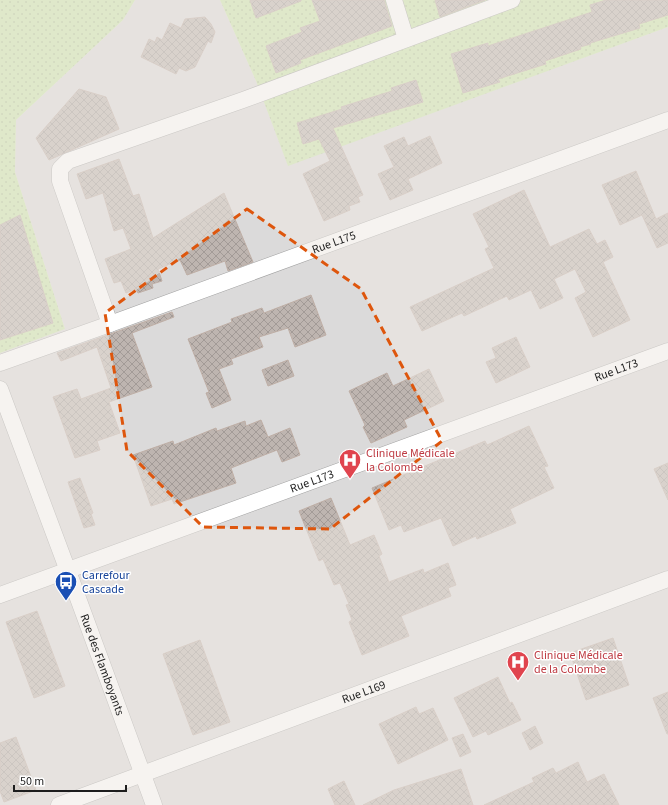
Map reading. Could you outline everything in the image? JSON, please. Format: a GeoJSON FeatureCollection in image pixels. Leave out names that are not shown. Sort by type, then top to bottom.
{"type":"FeatureCollection","features":[{"type":"Feature","properties":{"kind":"street"},"geometry":{"type":"LineString","coordinates":[[394,0],[406,39]]}},
{"type":"Feature","properties":{"kind":"street"},"geometry":{"type":"LineString","coordinates":[[110,324],[60,181],[60,169],[68,161],[243,100],[512,0]]}},
{"type":"Feature","properties":{"kind":"street","name":"Rue L175"},"geometry":{"type":"LineString","coordinates":[[0,363],[668,120]]}},
{"type":"Feature","properties":{"kind":"street","name":"Rue L173"},"geometry":{"type":"LineString","coordinates":[[0,595],[668,351]]}},
{"type":"Feature","properties":{"kind":"street","name":"Rue des Flamboyants"},"geometry":{"type":"LineString","coordinates":[[0,389],[154,805]]}},
{"type":"Feature","properties":{"kind":"street","name":"Rue L169"},"geometry":{"type":"LineString","coordinates":[[59,805],[668,579]]}},
{"type":"Feature","properties":{"kind":"highlighted area"},"geometry":{"type":"Polygon","coordinates":[[[247,209],[361,289],[442,441],[330,529],[203,527],[127,451],[105,313],[247,209]]]}},
{"type":"Feature","properties":{"kind":"shaded area"},"geometry":{"type":"Polygon","coordinates":[[[135,0],[220,0],[256,81],[288,165],[668,27],[668,805],[0,805],[0,353],[65,329],[15,172],[16,120],[123,20],[135,0]]]}},
{"type":"Feature","properties":{"kind":"green space"},"geometry":{"type":"Polygon","coordinates":[[[0,0],[135,0],[123,20],[16,120],[15,172],[65,329],[0,353],[0,0]]]}},
{"type":"Feature","properties":{"kind":"green space"},"geometry":{"type":"Polygon","coordinates":[[[220,0],[668,0],[668,27],[288,166],[256,81],[220,0]]]}},
{"type":"Feature","properties":{"kind":"building"},"geometry":{"type":"Polygon","coordinates":[[[250,0],[301,0],[301,1],[256,18],[250,0]]]}},
{"type":"Feature","properties":{"kind":"building"},"geometry":{"type":"Polygon","coordinates":[[[312,0],[384,0],[392,26],[300,60],[301,63],[276,73],[266,46],[302,32],[300,28],[320,21],[312,0]]]}},
{"type":"Feature","properties":{"kind":"building"},"geometry":{"type":"Polygon","coordinates":[[[435,0],[485,0],[440,17],[435,0]]]}},
{"type":"Feature","properties":{"kind":"building"},"geometry":{"type":"Polygon","coordinates":[[[606,0],[668,0],[668,15],[639,24],[640,28],[590,43],[591,44],[580,47],[581,49],[545,61],[546,64],[498,79],[500,82],[463,93],[451,54],[488,43],[488,46],[592,12],[590,5],[606,0]]]}},
{"type":"Feature","properties":{"kind":"building"},"geometry":{"type":"Polygon","coordinates":[[[205,17],[215,32],[211,43],[208,41],[195,67],[186,71],[179,68],[176,74],[141,57],[149,39],[155,42],[157,37],[162,40],[170,23],[181,28],[185,19],[205,17]]]}},
{"type":"Feature","properties":{"kind":"building"},"geometry":{"type":"Polygon","coordinates":[[[416,80],[423,102],[333,128],[363,195],[358,197],[360,202],[349,206],[350,210],[324,221],[303,174],[330,161],[319,139],[303,144],[297,123],[392,91],[391,88],[416,80]]]}},
{"type":"Feature","properties":{"kind":"building"},"geometry":{"type":"Polygon","coordinates":[[[79,89],[106,97],[119,129],[49,160],[36,138],[79,89]]]}},
{"type":"Feature","properties":{"kind":"building"},"geometry":{"type":"Polygon","coordinates":[[[430,136],[442,163],[408,179],[413,190],[390,200],[378,174],[394,167],[384,146],[404,137],[408,146],[430,136]]]}},
{"type":"Feature","properties":{"kind":"building"},"geometry":{"type":"Polygon","coordinates":[[[119,159],[133,196],[139,194],[153,238],[224,193],[253,262],[228,271],[225,261],[187,275],[180,260],[158,269],[162,281],[152,284],[153,288],[138,293],[136,289],[126,293],[121,281],[114,283],[105,259],[131,249],[123,228],[114,231],[103,193],[86,199],[77,174],[119,159]]]}},
{"type":"Feature","properties":{"kind":"building"},"geometry":{"type":"Polygon","coordinates":[[[636,171],[656,219],[668,213],[668,243],[657,248],[642,215],[620,225],[602,185],[636,171]]]}},
{"type":"Feature","properties":{"kind":"building"},"geometry":{"type":"Polygon","coordinates":[[[524,190],[550,247],[589,229],[597,244],[605,240],[613,257],[603,262],[630,320],[593,337],[575,298],[586,292],[575,269],[554,279],[563,298],[540,309],[531,290],[509,300],[507,296],[464,316],[462,313],[422,331],[410,307],[494,268],[485,249],[489,247],[473,214],[524,190]]]}},
{"type":"Feature","properties":{"kind":"building"},"geometry":{"type":"Polygon","coordinates":[[[20,215],[53,323],[0,340],[0,225],[20,215]]]}},
{"type":"Feature","properties":{"kind":"building"},"geometry":{"type":"Polygon","coordinates":[[[311,295],[326,335],[295,347],[288,328],[259,337],[263,347],[231,359],[233,364],[219,369],[231,400],[212,408],[206,393],[209,392],[188,339],[232,322],[231,319],[262,308],[264,313],[311,295]]]}},
{"type":"Feature","properties":{"kind":"building"},"geometry":{"type":"Polygon","coordinates":[[[172,312],[174,317],[132,333],[152,387],[109,402],[120,433],[97,441],[100,450],[75,458],[53,397],[77,389],[81,399],[111,388],[97,347],[61,361],[57,353],[172,312]]]}},
{"type":"Feature","properties":{"kind":"building"},"geometry":{"type":"Polygon","coordinates":[[[516,337],[530,367],[496,383],[486,362],[496,358],[492,348],[516,337]]]}},
{"type":"Feature","properties":{"kind":"building"},"geometry":{"type":"Polygon","coordinates":[[[288,360],[294,376],[268,386],[262,370],[288,360]]]}},
{"type":"Feature","properties":{"kind":"building"},"geometry":{"type":"Polygon","coordinates":[[[429,369],[444,401],[404,420],[407,427],[371,443],[363,427],[365,425],[349,391],[387,373],[393,386],[429,369]]]}},
{"type":"Feature","properties":{"kind":"building"},"geometry":{"type":"Polygon","coordinates":[[[261,420],[268,437],[290,428],[300,455],[282,462],[277,450],[231,468],[236,483],[174,504],[172,499],[151,506],[133,455],[173,441],[174,445],[216,428],[217,431],[245,421],[246,426],[261,420]]]}},
{"type":"Feature","properties":{"kind":"building"},"geometry":{"type":"Polygon","coordinates":[[[529,426],[548,466],[544,467],[554,488],[510,509],[516,523],[477,539],[476,536],[453,546],[441,518],[404,532],[401,525],[389,530],[372,488],[485,441],[487,445],[529,426]]]}},
{"type":"Feature","properties":{"kind":"building"},"geometry":{"type":"Polygon","coordinates":[[[668,463],[668,500],[654,469],[668,463]]]}},
{"type":"Feature","properties":{"kind":"building"},"geometry":{"type":"Polygon","coordinates":[[[80,478],[93,513],[91,514],[95,525],[84,528],[68,482],[80,478]]]}},
{"type":"Feature","properties":{"kind":"building"},"geometry":{"type":"Polygon","coordinates":[[[331,498],[350,545],[374,535],[382,554],[379,556],[389,582],[423,569],[424,573],[448,563],[456,585],[448,588],[451,596],[401,616],[409,636],[362,655],[349,622],[352,620],[346,605],[349,604],[340,583],[334,585],[323,559],[319,561],[299,511],[331,498]]]}},
{"type":"Feature","properties":{"kind":"building"},"geometry":{"type":"Polygon","coordinates":[[[37,611],[65,686],[34,698],[6,622],[37,611]]]}},
{"type":"Feature","properties":{"kind":"building"},"geometry":{"type":"Polygon","coordinates":[[[613,638],[629,685],[586,700],[570,653],[613,638]]]}},
{"type":"Feature","properties":{"kind":"building"},"geometry":{"type":"Polygon","coordinates":[[[200,640],[230,722],[193,735],[163,654],[200,640]]]}},
{"type":"Feature","properties":{"kind":"building"},"geometry":{"type":"Polygon","coordinates":[[[498,677],[510,703],[512,702],[521,720],[488,735],[486,731],[473,737],[454,698],[498,677]]]}},
{"type":"Feature","properties":{"kind":"building"},"geometry":{"type":"Polygon","coordinates":[[[668,692],[668,734],[667,734],[653,698],[668,692]]]}},
{"type":"Feature","properties":{"kind":"building"},"geometry":{"type":"Polygon","coordinates":[[[416,707],[419,714],[433,708],[448,740],[398,764],[379,724],[416,707]]]}},
{"type":"Feature","properties":{"kind":"building"},"geometry":{"type":"Polygon","coordinates":[[[535,726],[543,743],[530,750],[522,733],[535,726]]]}},
{"type":"Feature","properties":{"kind":"building"},"geometry":{"type":"Polygon","coordinates":[[[463,734],[471,752],[460,757],[452,738],[463,734]]]}},
{"type":"Feature","properties":{"kind":"building"},"geometry":{"type":"Polygon","coordinates":[[[16,737],[36,790],[4,802],[0,791],[0,743],[16,737]]]}},
{"type":"Feature","properties":{"kind":"building"},"geometry":{"type":"Polygon","coordinates":[[[578,762],[587,782],[604,774],[619,805],[484,805],[534,782],[532,778],[553,768],[556,773],[578,762]]]}},
{"type":"Feature","properties":{"kind":"building"},"geometry":{"type":"Polygon","coordinates":[[[461,769],[473,805],[363,805],[394,790],[461,769]]]}},
{"type":"Feature","properties":{"kind":"building"},"geometry":{"type":"Polygon","coordinates":[[[344,781],[355,805],[335,805],[328,789],[344,781]]]}},
{"type":"Feature","properties":{"kind":"place","name":"Clinique Médicale la Colombe"},"geometry":{"type":"Point","coordinates":[350,480]}},
{"type":"Feature","properties":{"kind":"place","name":"Carrefour Cascade"},"geometry":{"type":"Point","coordinates":[66,602]}},
{"type":"Feature","properties":{"kind":"place","name":"Clinique Médicale de la Colombe"},"geometry":{"type":"Point","coordinates":[518,682]}}]}
